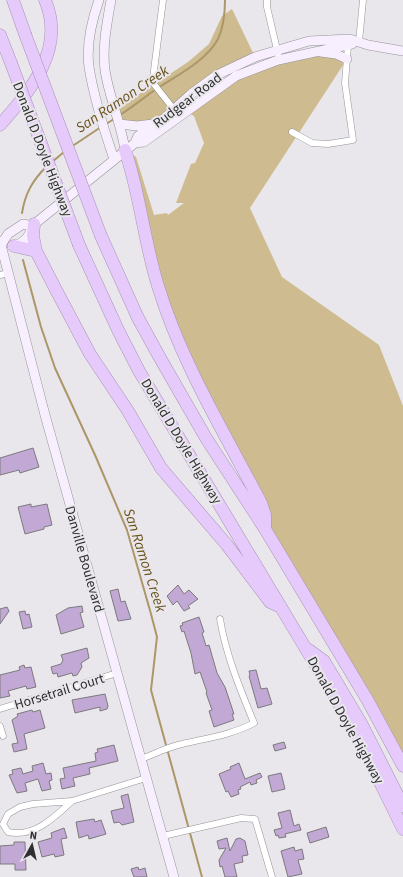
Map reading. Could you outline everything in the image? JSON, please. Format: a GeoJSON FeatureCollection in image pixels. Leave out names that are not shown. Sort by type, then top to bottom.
{"type":"FeatureCollection","features":[{"type":"Feature","properties":{"kind":"highway","name":"Donald D Doyle Highway"},"geometry":{"type":"LineString","coordinates":[[12,0],[101,236],[131,305],[206,438],[265,529],[368,701],[403,766]]}},
{"type":"Feature","properties":{"kind":"highway"},"geometry":{"type":"LineString","coordinates":[[2,121],[29,90],[47,58],[52,42],[52,25],[45,0]]}},
{"type":"Feature","properties":{"kind":"highway","name":"Donald D Doyle Highway"},"geometry":{"type":"LineString","coordinates":[[0,35],[79,245],[114,324],[139,371],[354,729],[403,828]]}},
{"type":"Feature","properties":{"kind":"highway"},"geometry":{"type":"LineString","coordinates":[[125,150],[157,285],[189,363],[261,503],[265,515],[265,529]]}},
{"type":"Feature","properties":{"kind":"highway"},"geometry":{"type":"LineString","coordinates":[[33,225],[33,236],[36,251],[90,354],[128,411],[161,468],[226,545],[270,602],[282,607]]}},
{"type":"Feature","properties":{"kind":"highway"},"geometry":{"type":"LineString","coordinates":[[14,246],[36,251]]}},
{"type":"Feature","properties":{"kind":"highway"},"geometry":{"type":"LineString","coordinates":[[306,649],[324,661],[361,723],[403,806]]}},
{"type":"Feature","properties":{"kind":"main road"},"geometry":{"type":"LineString","coordinates":[[99,0],[92,20],[89,66],[114,159]]}},
{"type":"Feature","properties":{"kind":"main road"},"geometry":{"type":"LineString","coordinates":[[111,0],[104,47],[105,70],[125,150]]}},
{"type":"Feature","properties":{"kind":"main road","name":"Rudgear Road"},"geometry":{"type":"LineString","coordinates":[[14,246],[26,239],[30,234],[33,225],[135,143],[138,136],[179,116],[236,76],[309,41],[350,39],[403,51]]}},
{"type":"Feature","properties":{"kind":"main road","name":"Rudgear Road"},"geometry":{"type":"LineString","coordinates":[[160,126],[173,109],[217,75],[250,59],[314,52],[360,42]]}},
{"type":"Feature","properties":{"kind":"main road"},"geometry":{"type":"LineString","coordinates":[[314,52],[336,54],[347,59]]}},
{"type":"Feature","properties":{"kind":"main road"},"geometry":{"type":"LineString","coordinates":[[119,124],[160,126]]}},
{"type":"Feature","properties":{"kind":"main road","name":"Rudgear Road"},"geometry":{"type":"LineString","coordinates":[[1,243],[8,234],[23,224],[33,225]]}},
{"type":"Feature","properties":{"kind":"main road"},"geometry":{"type":"LineString","coordinates":[[1,243],[14,246]]}},
{"type":"Feature","properties":{"kind":"main road","name":"Danville Boulevard"},"geometry":{"type":"LineString","coordinates":[[1,243],[4,274],[174,877]]}},
{"type":"Feature","properties":{"kind":"street"},"geometry":{"type":"LineString","coordinates":[[163,0],[153,83],[179,116]]}},
{"type":"Feature","properties":{"kind":"street"},"geometry":{"type":"LineString","coordinates":[[267,0],[267,7],[278,55]]}},
{"type":"Feature","properties":{"kind":"street"},"geometry":{"type":"LineString","coordinates":[[360,42],[363,0]]}},
{"type":"Feature","properties":{"kind":"street"},"geometry":{"type":"LineString","coordinates":[[292,132],[312,143],[328,144],[353,140],[345,83],[348,45]]}},
{"type":"Feature","properties":{"kind":"street"},"geometry":{"type":"LineString","coordinates":[[141,759],[181,744],[211,738],[242,729],[254,723],[230,659],[220,620]]}},
{"type":"Feature","properties":{"kind":"street","name":"Horsetrail Court"},"geometry":{"type":"LineString","coordinates":[[0,710],[117,674]]}},
{"type":"Feature","properties":{"kind":"street"},"geometry":{"type":"LineString","coordinates":[[0,726],[3,736]]}},
{"type":"Feature","properties":{"kind":"street"},"geometry":{"type":"LineString","coordinates":[[72,801],[54,817],[37,828],[20,833],[12,833],[8,832],[3,824],[8,814],[20,807],[32,804],[72,801],[146,778]]}},
{"type":"Feature","properties":{"kind":"street"},"geometry":{"type":"LineString","coordinates":[[163,836],[241,818],[255,819],[272,877]]}},
{"type":"Feature","properties":{"kind":"shaded area"},"geometry":{"type":"Polygon","coordinates":[[[232,9],[255,57],[217,75],[160,122],[119,124],[115,110],[188,62],[209,44],[222,16],[232,9]]]}},
{"type":"Feature","properties":{"kind":"shaded area"},"geometry":{"type":"Polygon","coordinates":[[[314,52],[347,59],[250,208],[282,277],[379,345],[403,406],[403,766],[265,529],[265,515],[174,331],[125,150],[136,157],[154,215],[167,213],[168,215],[184,203],[176,203],[191,164],[195,163],[204,143],[194,116],[186,111],[236,76],[314,52]]]}},
{"type":"Feature","properties":{"kind":"building"},"geometry":{"type":"Polygon","coordinates":[[[33,448],[39,467],[20,473],[19,470],[0,475],[0,458],[33,448]]]}},
{"type":"Feature","properties":{"kind":"building"},"geometry":{"type":"Polygon","coordinates":[[[31,504],[31,507],[47,504],[52,525],[44,527],[44,529],[25,534],[18,507],[31,504]]]}},
{"type":"Feature","properties":{"kind":"building"},"geometry":{"type":"Polygon","coordinates":[[[178,585],[184,594],[189,590],[198,599],[188,606],[190,608],[184,611],[177,601],[173,605],[167,596],[178,585]]]}},
{"type":"Feature","properties":{"kind":"building"},"geometry":{"type":"Polygon","coordinates":[[[118,589],[121,602],[125,601],[131,619],[118,621],[110,591],[118,589]]]}},
{"type":"Feature","properties":{"kind":"building"},"geometry":{"type":"Polygon","coordinates":[[[82,606],[83,612],[80,613],[84,627],[61,634],[56,615],[68,608],[82,606]]]}},
{"type":"Feature","properties":{"kind":"building"},"geometry":{"type":"Polygon","coordinates":[[[7,607],[9,611],[0,624],[0,609],[7,607]]]}},
{"type":"Feature","properties":{"kind":"building"},"geometry":{"type":"Polygon","coordinates":[[[25,611],[26,615],[29,614],[32,627],[23,629],[19,612],[25,611]]]}},
{"type":"Feature","properties":{"kind":"building"},"geometry":{"type":"Polygon","coordinates":[[[199,617],[204,632],[202,633],[206,646],[209,645],[217,673],[225,687],[234,714],[232,714],[234,720],[214,727],[209,711],[212,710],[206,693],[207,692],[200,672],[195,674],[191,653],[184,631],[182,632],[180,626],[183,625],[182,623],[199,617]]]}},
{"type":"Feature","properties":{"kind":"building"},"geometry":{"type":"Polygon","coordinates":[[[87,648],[89,658],[81,663],[82,667],[77,675],[73,676],[72,673],[58,677],[57,673],[53,674],[51,667],[61,664],[63,660],[61,655],[87,648]]]}},
{"type":"Feature","properties":{"kind":"building"},"geometry":{"type":"Polygon","coordinates":[[[24,665],[25,668],[31,667],[36,687],[27,689],[26,686],[8,691],[10,696],[0,698],[0,675],[20,670],[19,667],[24,665]]]}},
{"type":"Feature","properties":{"kind":"building"},"geometry":{"type":"Polygon","coordinates":[[[256,670],[261,689],[267,688],[272,704],[258,708],[249,676],[249,671],[256,670]]]}},
{"type":"Feature","properties":{"kind":"building"},"geometry":{"type":"Polygon","coordinates":[[[105,694],[108,706],[107,709],[100,711],[100,707],[75,713],[72,700],[105,694]]]}},
{"type":"Feature","properties":{"kind":"building"},"geometry":{"type":"Polygon","coordinates":[[[32,710],[33,712],[40,710],[45,728],[24,734],[27,749],[14,752],[12,744],[18,743],[12,720],[18,716],[17,714],[32,710]]]}},
{"type":"Feature","properties":{"kind":"building"},"geometry":{"type":"Polygon","coordinates":[[[284,742],[286,748],[275,751],[273,745],[284,742]]]}},
{"type":"Feature","properties":{"kind":"building"},"geometry":{"type":"Polygon","coordinates":[[[114,745],[118,761],[89,768],[90,774],[73,778],[75,786],[62,789],[60,779],[65,778],[63,768],[96,761],[95,753],[98,752],[97,749],[114,745]]]}},
{"type":"Feature","properties":{"kind":"building"},"geometry":{"type":"Polygon","coordinates":[[[43,763],[46,774],[51,773],[52,780],[49,781],[51,789],[42,791],[38,779],[25,783],[27,791],[17,793],[9,775],[13,774],[12,770],[21,768],[23,774],[33,771],[32,766],[43,763]]]}},
{"type":"Feature","properties":{"kind":"building"},"geometry":{"type":"Polygon","coordinates":[[[239,763],[245,779],[260,773],[262,777],[256,780],[257,783],[251,785],[250,782],[240,787],[241,789],[238,790],[239,794],[231,797],[228,791],[226,792],[219,774],[231,769],[230,767],[239,763]]]}},
{"type":"Feature","properties":{"kind":"building"},"geometry":{"type":"Polygon","coordinates":[[[281,773],[285,789],[272,792],[268,776],[281,773]]]}},
{"type":"Feature","properties":{"kind":"building"},"geometry":{"type":"Polygon","coordinates":[[[128,794],[134,822],[122,825],[119,822],[114,823],[111,811],[124,808],[121,796],[128,794]]]}},
{"type":"Feature","properties":{"kind":"building"},"geometry":{"type":"Polygon","coordinates":[[[290,810],[294,826],[299,824],[301,830],[285,834],[286,837],[279,838],[278,835],[276,836],[274,830],[282,828],[278,813],[290,810]]]}},
{"type":"Feature","properties":{"kind":"building"},"geometry":{"type":"Polygon","coordinates":[[[94,819],[95,822],[101,820],[106,834],[89,839],[88,835],[79,838],[76,822],[94,819]]]}},
{"type":"Feature","properties":{"kind":"building"},"geometry":{"type":"Polygon","coordinates":[[[326,827],[329,837],[310,843],[307,833],[326,827]]]}},
{"type":"Feature","properties":{"kind":"building"},"geometry":{"type":"Polygon","coordinates":[[[64,828],[67,838],[61,839],[64,855],[55,857],[54,854],[42,857],[38,842],[52,838],[51,833],[64,828]]]}},
{"type":"Feature","properties":{"kind":"building"},"geometry":{"type":"Polygon","coordinates":[[[227,838],[230,851],[236,839],[240,838],[245,841],[248,855],[242,856],[243,862],[234,864],[237,877],[225,877],[222,866],[220,867],[219,860],[226,848],[219,849],[217,841],[227,838]]]}},
{"type":"Feature","properties":{"kind":"building"},"geometry":{"type":"Polygon","coordinates":[[[14,842],[25,842],[26,870],[15,870],[15,864],[0,864],[0,846],[14,845],[14,842]]]}},
{"type":"Feature","properties":{"kind":"building"},"geometry":{"type":"Polygon","coordinates":[[[294,847],[295,851],[302,849],[304,859],[298,860],[302,874],[288,877],[281,851],[294,847]]]}},
{"type":"Feature","properties":{"kind":"building"},"geometry":{"type":"Polygon","coordinates":[[[138,867],[139,870],[145,868],[147,877],[134,877],[131,869],[138,867]]]}},
{"type":"Feature","properties":{"kind":"waterway","name":"San Ramon Creek"},"geometry":{"type":"LineString","coordinates":[[120,115],[188,69],[212,48],[222,29],[225,0]]}},
{"type":"Feature","properties":{"kind":"waterway","name":"San Ramon Creek"},"geometry":{"type":"LineString","coordinates":[[106,124],[114,119]]}},
{"type":"Feature","properties":{"kind":"waterway","name":"San Ramon Creek"},"geometry":{"type":"LineString","coordinates":[[71,147],[101,127]]}},
{"type":"Feature","properties":{"kind":"waterway","name":"San Ramon Creek"},"geometry":{"type":"LineString","coordinates":[[52,162],[64,152]]}},
{"type":"Feature","properties":{"kind":"waterway","name":"San Ramon Creek"},"geometry":{"type":"LineString","coordinates":[[22,213],[30,188],[46,167]]}},
{"type":"Feature","properties":{"kind":"waterway","name":"San Ramon Creek"},"geometry":{"type":"LineString","coordinates":[[23,260],[41,327],[55,368],[95,455],[127,530],[157,637],[151,690],[202,877]]}}]}
